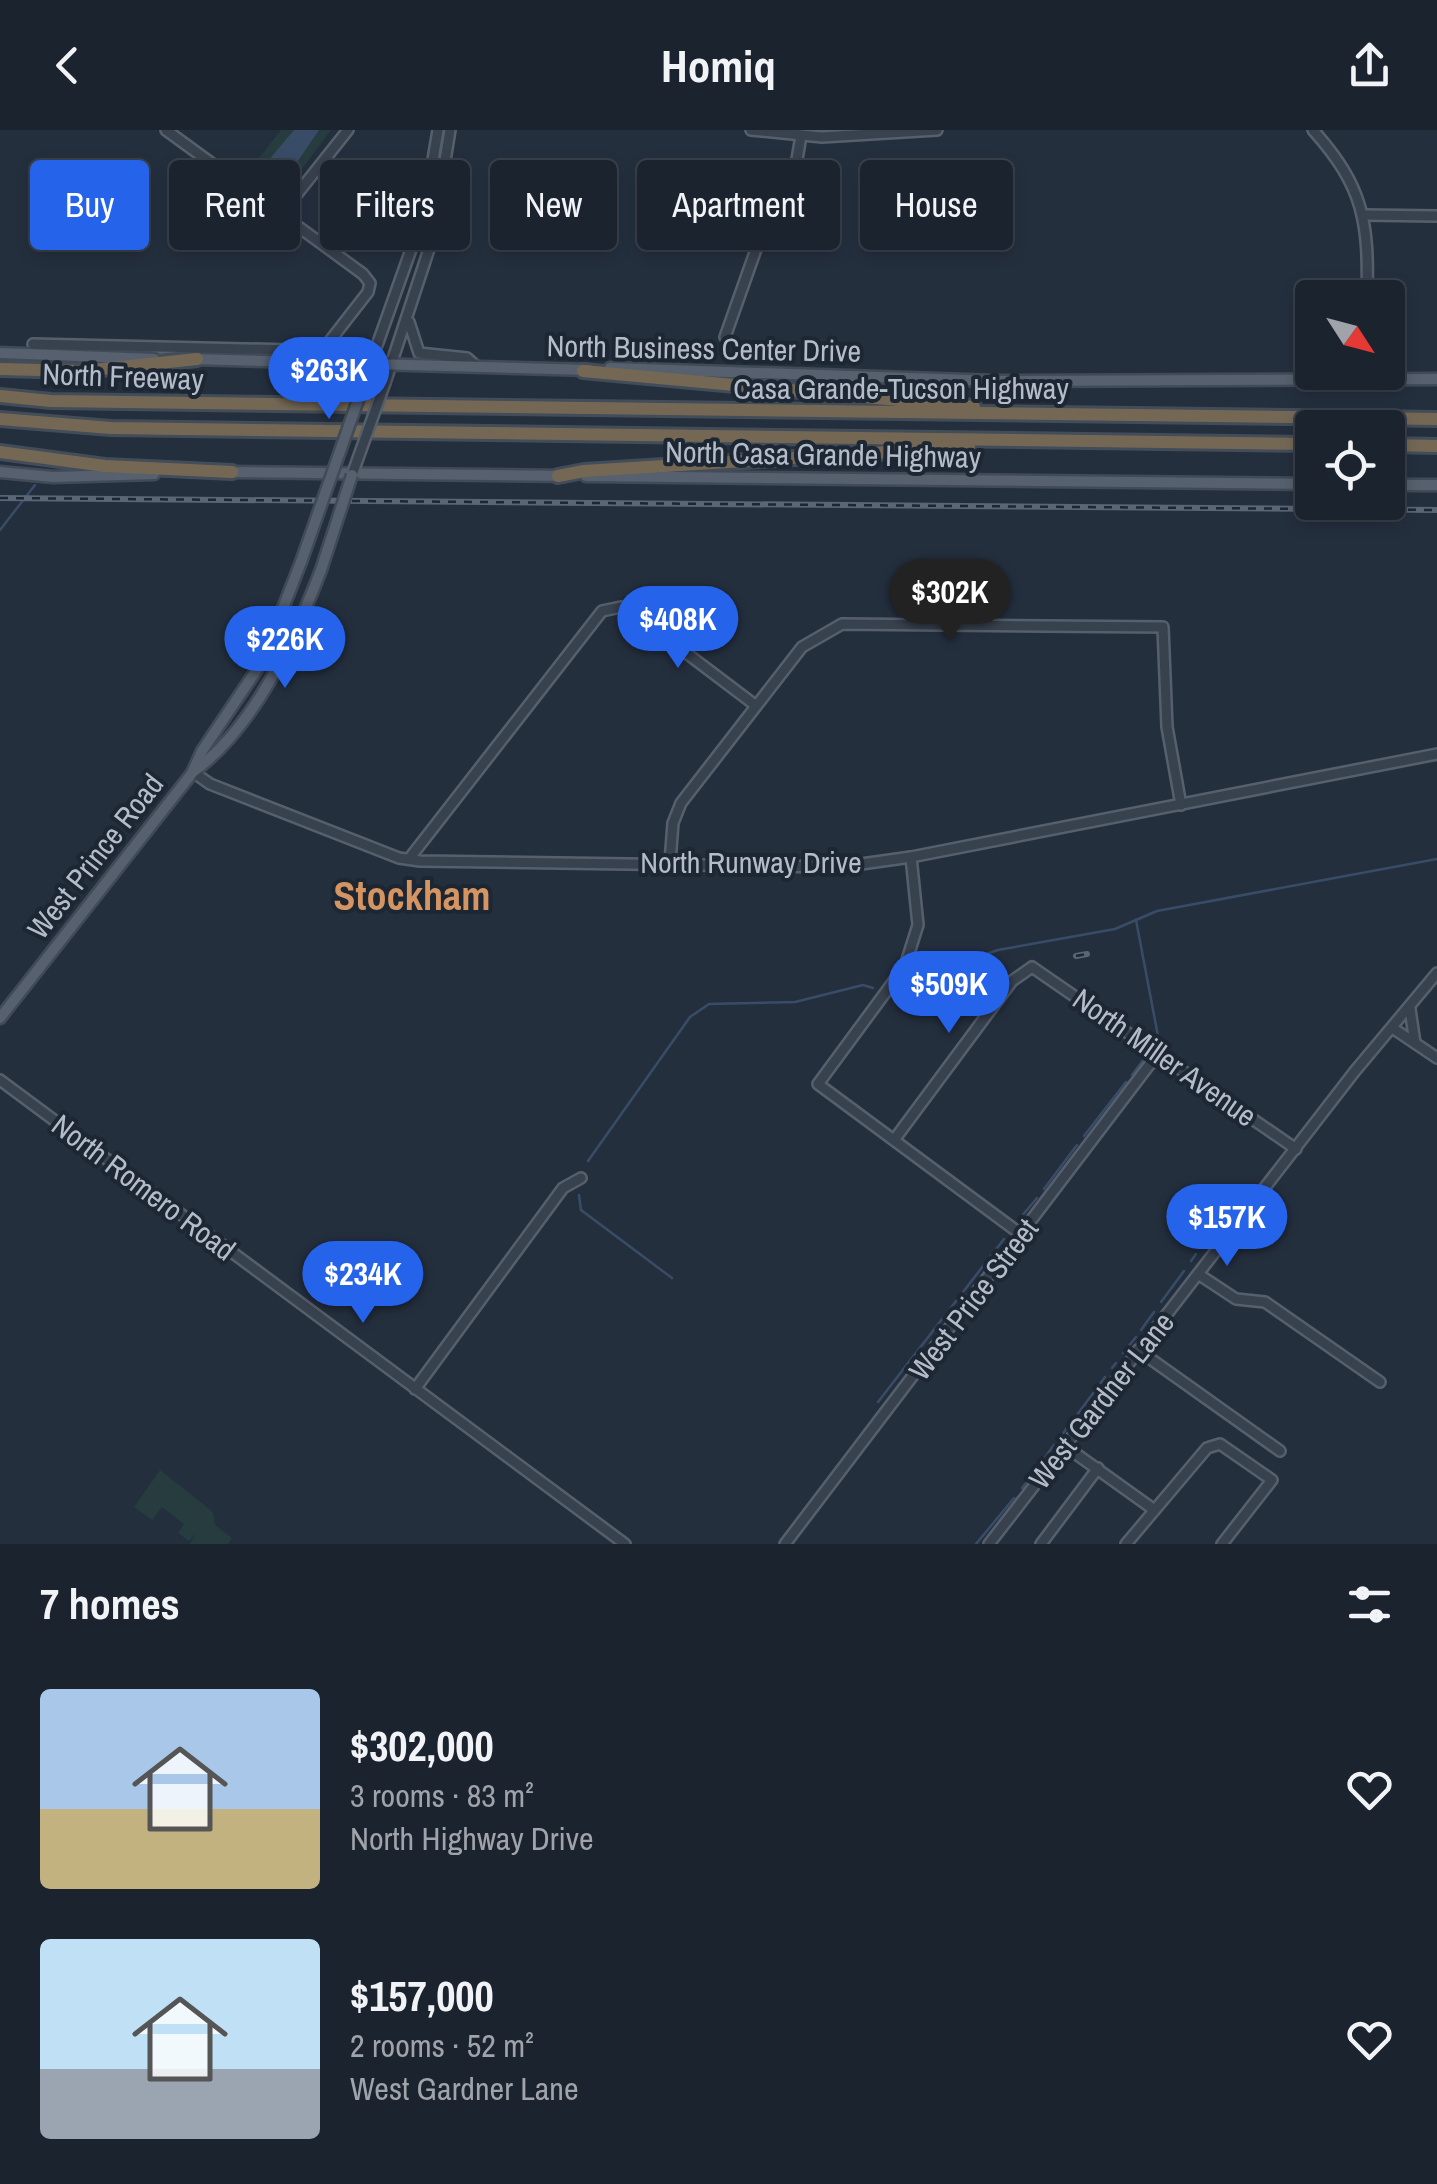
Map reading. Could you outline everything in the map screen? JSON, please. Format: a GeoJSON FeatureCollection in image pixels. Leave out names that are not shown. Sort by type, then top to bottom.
{"type":"FeatureCollection","features":[{"type":"Feature","properties":{"kind":"highway"},"geometry":{"type":"LineString","coordinates":[[0,369],[83,371],[160,367],[197,359]]}},
{"type":"Feature","properties":{"kind":"highway"},"geometry":{"type":"LineString","coordinates":[[583,371],[1051,414]]}},
{"type":"Feature","properties":{"kind":"highway","name":"North Freeway"},"geometry":{"type":"LineString","coordinates":[[0,396],[51,401],[364,406]]}},
{"type":"Feature","properties":{"kind":"highway","name":"Casa Grande-Tucson Highway"},"geometry":{"type":"LineString","coordinates":[[364,406],[1437,419]]}},
{"type":"Feature","properties":{"kind":"highway","name":"North Freeway"},"geometry":{"type":"LineString","coordinates":[[0,419],[110,428],[356,431]]}},
{"type":"Feature","properties":{"kind":"highway","name":"Casa Grande-Tucson Highway"},"geometry":{"type":"LineString","coordinates":[[356,431],[1295,444]]}},
{"type":"Feature","properties":{"kind":"highway"},"geometry":{"type":"LineString","coordinates":[[558,476],[584,470],[1060,442]]}},
{"type":"Feature","properties":{"kind":"highway"},"geometry":{"type":"LineString","coordinates":[[1405,445],[1437,446]]}},
{"type":"Feature","properties":{"kind":"highway"},"geometry":{"type":"LineString","coordinates":[[0,452],[105,466],[232,472]]}},
{"type":"Feature","properties":{"kind":"main road","name":"North Business Center Drive"},"geometry":{"type":"LineString","coordinates":[[0,353],[998,381],[1295,376]]}},
{"type":"Feature","properties":{"kind":"main road","name":"West Prince Road"},"geometry":{"type":"LineString","coordinates":[[193,772],[202,750],[262,662],[370,365]]}},
{"type":"Feature","properties":{"kind":"main road","name":"North Business Center Drive"},"geometry":{"type":"LineString","coordinates":[[1405,377],[1437,379]]}},
{"type":"Feature","properties":{"kind":"main road","name":"North Casa Grande Highway"},"geometry":{"type":"LineString","coordinates":[[0,472],[52,476],[232,472],[1295,484]]}},
{"type":"Feature","properties":{"kind":"main road","name":"West Prince Road"},"geometry":{"type":"LineString","coordinates":[[0,1018],[193,772],[212,758],[262,691],[322,570],[352,475]]}},
{"type":"Feature","properties":{"kind":"main road"},"geometry":{"type":"LineString","coordinates":[[1405,485],[1437,485]]}},
{"type":"Feature","properties":{"kind":"street"},"geometry":{"type":"LineString","coordinates":[[166,130],[208,160]]}},
{"type":"Feature","properties":{"kind":"street"},"geometry":{"type":"LineString","coordinates":[[300,190],[348,130]]}},
{"type":"Feature","properties":{"kind":"street","name":"West Prince Road"},"geometry":{"type":"LineString","coordinates":[[370,365],[424,214],[438,130]]}},
{"type":"Feature","properties":{"kind":"street","name":"West Prince Road"},"geometry":{"type":"LineString","coordinates":[[352,475],[410,310],[442,201],[450,130]]}},
{"type":"Feature","properties":{"kind":"street"},"geometry":{"type":"LineString","coordinates":[[751,130],[801,136],[936,130]]}},
{"type":"Feature","properties":{"kind":"street"},"geometry":{"type":"LineString","coordinates":[[1312,130],[1350,175],[1364,215],[1366,280]]}},
{"type":"Feature","properties":{"kind":"street"},"geometry":{"type":"LineString","coordinates":[[725,337],[765,224],[794,171],[801,136]]}},
{"type":"Feature","properties":{"kind":"street"},"geometry":{"type":"LineString","coordinates":[[1364,215],[1437,216]]}},
{"type":"Feature","properties":{"kind":"street"},"geometry":{"type":"LineString","coordinates":[[33,344],[175,349],[326,346],[370,282],[300,227]]}},
{"type":"Feature","properties":{"kind":"street"},"geometry":{"type":"LineString","coordinates":[[410,310],[409,330],[419,353],[466,358],[478,368]]}},
{"type":"Feature","properties":{"kind":"street"},"geometry":{"type":"LineString","coordinates":[[409,859],[583,630],[610,608],[632,612],[755,705]]}},
{"type":"Feature","properties":{"kind":"street"},"geometry":{"type":"LineString","coordinates":[[670,862],[673,823],[681,803],[808,640],[842,624],[1163,626],[1167,728],[1182,805]]}},
{"type":"Feature","properties":{"kind":"street","name":"North Runway Drive"},"geometry":{"type":"LineString","coordinates":[[193,772],[210,784],[409,859],[436,864],[670,862],[840,867],[911,858],[1437,754]]}},
{"type":"Feature","properties":{"kind":"street"},"geometry":{"type":"LineString","coordinates":[[911,858],[918,925],[905,966],[818,1084],[1022,1235]]}},
{"type":"Feature","properties":{"kind":"street","name":"North Miller Avenue"},"geometry":{"type":"LineString","coordinates":[[894,1140],[1012,982],[1032,966],[1296,1149]]}},
{"type":"Feature","properties":{"kind":"street","name":"West Gardner Lane"},"geometry":{"type":"LineString","coordinates":[[988,1544],[1376,1045],[1394,1029],[1437,973]]}},
{"type":"Feature","properties":{"kind":"street"},"geometry":{"type":"LineString","coordinates":[[1410,1009],[1416,1043]]}},
{"type":"Feature","properties":{"kind":"street"},"geometry":{"type":"LineString","coordinates":[[1394,1029],[1437,1058]]}},
{"type":"Feature","properties":{"kind":"street","name":"West Price Street"},"geometry":{"type":"LineString","coordinates":[[785,1544],[1159,1052]]}},
{"type":"Feature","properties":{"kind":"street","name":"North Romero Road"},"geometry":{"type":"LineString","coordinates":[[0,1080],[624,1544]]}},
{"type":"Feature","properties":{"kind":"street"},"geometry":{"type":"LineString","coordinates":[[415,1390],[564,1188],[581,1178]]}},
{"type":"Feature","properties":{"kind":"street"},"geometry":{"type":"LineString","coordinates":[[1198,1274],[1236,1298],[1265,1302],[1380,1382]]}},
{"type":"Feature","properties":{"kind":"street"},"geometry":{"type":"LineString","coordinates":[[1138,1350],[1280,1451]]}},
{"type":"Feature","properties":{"kind":"street"},"geometry":{"type":"LineString","coordinates":[[1126,1544],[1208,1448],[1217,1444],[1272,1480],[1222,1544]]}},
{"type":"Feature","properties":{"kind":"street"},"geometry":{"type":"LineString","coordinates":[[1066,1446],[1153,1509]]}},
{"type":"Feature","properties":{"kind":"street"},"geometry":{"type":"LineString","coordinates":[[1041,1544],[1098,1468]]}},
{"type":"Feature","properties":{"kind":"green space"},"geometry":{"type":"Polygon","coordinates":[[[281,130],[331,130],[300,172],[300,160],[258,160],[281,130]]]}},
{"type":"Feature","properties":{"kind":"green space"},"geometry":{"type":"Polygon","coordinates":[[[160,1470],[213,1512],[215,1525],[232,1538],[228,1544],[190,1544],[196,1533],[189,1541],[178,1533],[184,1524],[162,1507],[152,1520],[134,1507],[160,1470]]]}},
{"type":"Feature","properties":{"kind":"water"},"geometry":{"type":"Polygon","coordinates":[[[294,130],[319,130],[299,160],[269,160],[294,130]]]}},
{"type":"Feature","properties":{"kind":"waterway"},"geometry":{"type":"LineString","coordinates":[[0,530],[35,485]]}},
{"type":"Feature","properties":{"kind":"waterway"},"geometry":{"type":"LineString","coordinates":[[906,982],[998,950],[1115,929],[1157,911],[1437,859]]}},
{"type":"Feature","properties":{"kind":"waterway"},"geometry":{"type":"LineString","coordinates":[[1136,920],[1158,1036]]}},
{"type":"Feature","properties":{"kind":"waterway"},"geometry":{"type":"LineString","coordinates":[[588,1161],[690,1017],[709,1004],[795,1002],[863,985],[873,988]]}},
{"type":"Feature","properties":{"kind":"waterway"},"geometry":{"type":"LineString","coordinates":[[1132,1075],[1144,1059]]}},
{"type":"Feature","properties":{"kind":"waterway"},"geometry":{"type":"LineString","coordinates":[[1084,1136],[1126,1082]]}},
{"type":"Feature","properties":{"kind":"waterway"},"geometry":{"type":"LineString","coordinates":[[1044,1189],[1077,1145]]}},
{"type":"Feature","properties":{"kind":"waterway"},"geometry":{"type":"LineString","coordinates":[[579,1195],[581,1210],[672,1278]]}},
{"type":"Feature","properties":{"kind":"waterway"},"geometry":{"type":"LineString","coordinates":[[1021,1217],[1037,1198]]}},
{"type":"Feature","properties":{"kind":"waterway"},"geometry":{"type":"LineString","coordinates":[[878,1402],[1004,1239]]}},
{"type":"Feature","properties":{"kind":"waterway"},"geometry":{"type":"LineString","coordinates":[[1191,1261],[1196,1254]]}},
{"type":"Feature","properties":{"kind":"waterway"},"geometry":{"type":"LineString","coordinates":[[1161,1302],[1184,1271]]}},
{"type":"Feature","properties":{"kind":"waterway"},"geometry":{"type":"LineString","coordinates":[[1141,1330],[1154,1312]]}},
{"type":"Feature","properties":{"kind":"waterway"},"geometry":{"type":"LineString","coordinates":[[1123,1353],[1136,1337]]}},
{"type":"Feature","properties":{"kind":"waterway"},"geometry":{"type":"LineString","coordinates":[[1112,1368],[1116,1363]]}},
{"type":"Feature","properties":{"kind":"waterway"},"geometry":{"type":"LineString","coordinates":[[1077,1415],[1105,1377]]}},
{"type":"Feature","properties":{"kind":"waterway"},"geometry":{"type":"LineString","coordinates":[[1062,1435],[1069,1425]]}},
{"type":"Feature","properties":{"kind":"waterway"},"geometry":{"type":"LineString","coordinates":[[1038,1467],[1054,1445]]}},
{"type":"Feature","properties":{"kind":"waterway"},"geometry":{"type":"LineString","coordinates":[[1022,1488],[1031,1477]]}},
{"type":"Feature","properties":{"kind":"waterway"},"geometry":{"type":"LineString","coordinates":[[976,1544],[1014,1498]]}},
{"type":"Feature","properties":{"kind":"railway"},"geometry":{"type":"LineString","coordinates":[[0,498],[1437,510]]}},
{"type":"Feature","properties":{"kind":"railway"},"geometry":{"type":"LineString","coordinates":[[1076,956],[1087,954]]}},
{"type":"Feature","properties":{"kind":"district","name":"Stockham"},"geometry":{"type":"Point","coordinates":[412,895]}}]}
